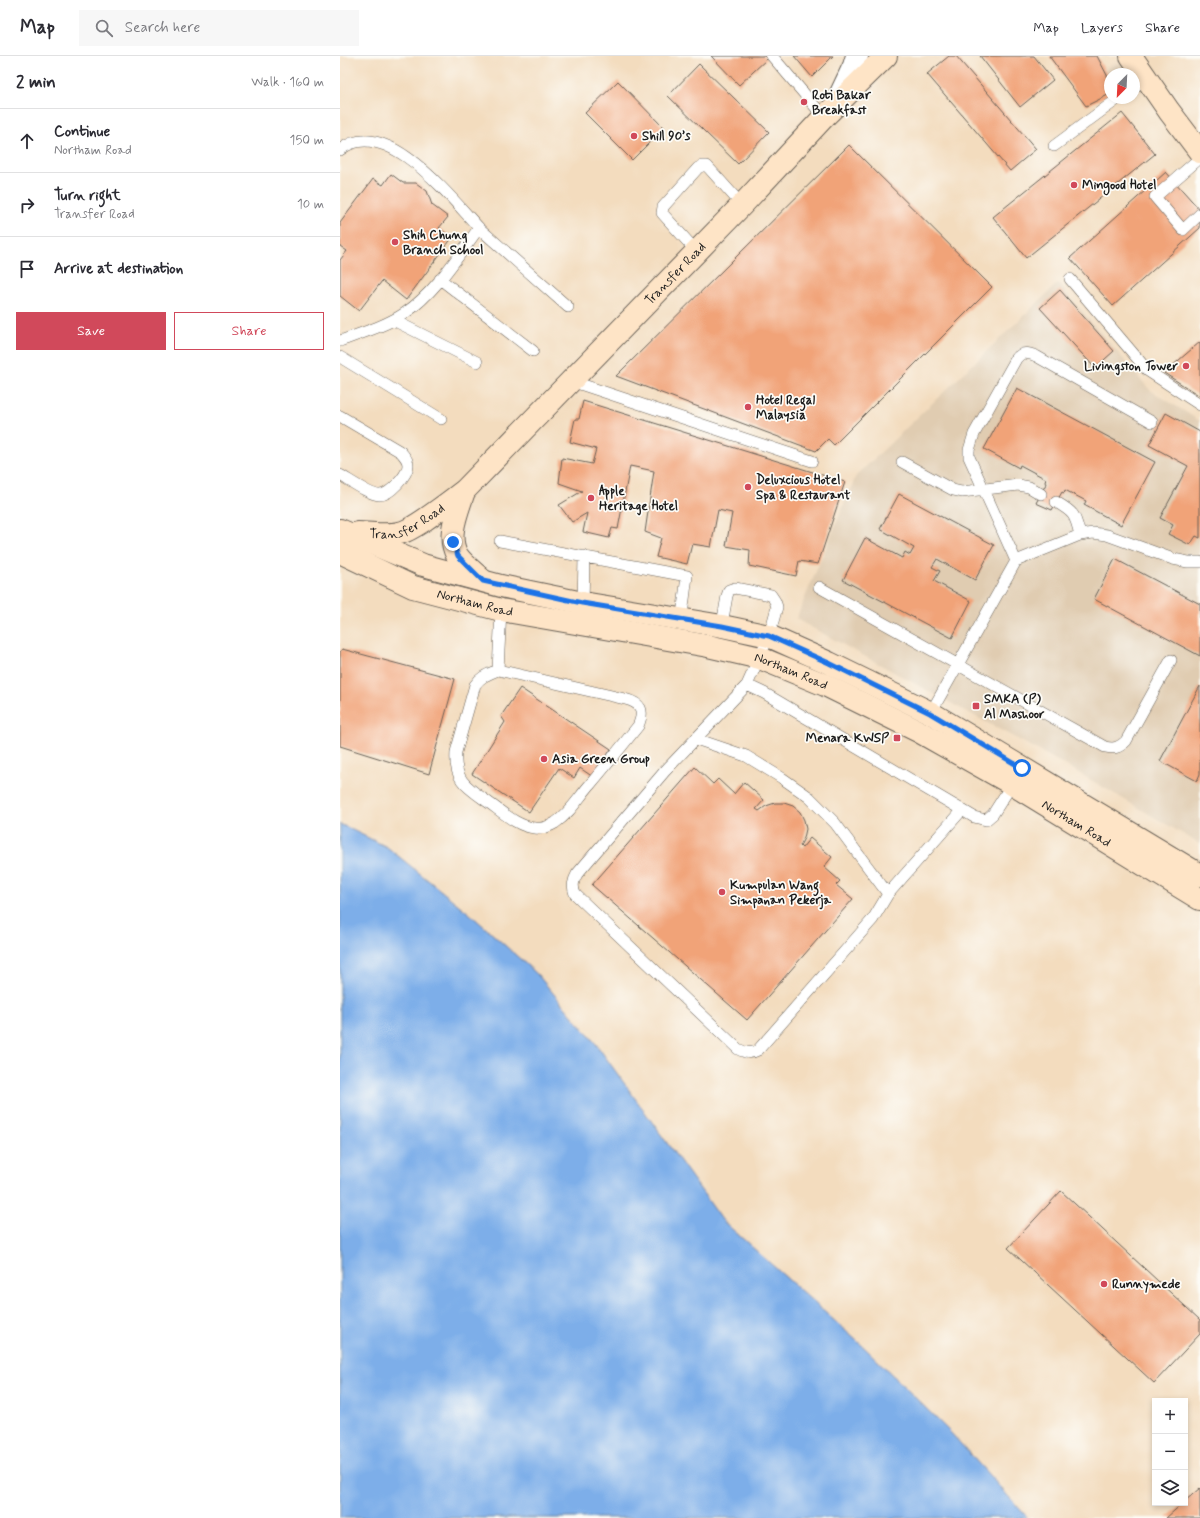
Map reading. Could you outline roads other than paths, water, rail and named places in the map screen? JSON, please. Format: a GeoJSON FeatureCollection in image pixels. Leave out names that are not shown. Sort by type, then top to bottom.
{"type":"FeatureCollection","features":[{"type":"Feature","properties":{"kind":"main road","name":"Transfer Road"},"geometry":{"type":"LineString","coordinates":[[341,538],[400,533],[416,525],[464,492],[697,252],[829,112],[886,56]]}},
{"type":"Feature","properties":{"kind":"main road"},"geometry":{"type":"LineString","coordinates":[[1132,56],[1136,68]]}},
{"type":"Feature","properties":{"kind":"main road"},"geometry":{"type":"LineString","coordinates":[[1140,83],[1168,111],[1200,152]]}},
{"type":"Feature","properties":{"kind":"main road","name":"Transfer Road"},"geometry":{"type":"LineString","coordinates":[[464,492],[453,526],[453,542],[458,556],[483,581]]}},
{"type":"Feature","properties":{"kind":"main road","name":"Northam Road"},"geometry":{"type":"LineString","coordinates":[[341,538],[422,565],[483,581],[582,603],[722,626],[769,636],[829,663],[930,713],[1017,776],[1200,899]]}},
{"type":"Feature","properties":{"kind":"main road","name":"Northam Road"},"geometry":{"type":"LineString","coordinates":[[341,538],[413,587],[501,610],[718,648],[760,658],[825,685],[920,732],[1017,776],[1200,875]]}},
{"type":"Feature","properties":{"kind":"street"},"geometry":{"type":"LineString","coordinates":[[829,112],[858,56]]}},
{"type":"Feature","properties":{"kind":"lane"},"geometry":{"type":"LineString","coordinates":[[772,56],[829,112]]}},
{"type":"Feature","properties":{"kind":"lane"},"geometry":{"type":"LineString","coordinates":[[1054,146],[1112,104]]}},
{"type":"Feature","properties":{"kind":"lane"},"geometry":{"type":"LineString","coordinates":[[340,150],[348,144],[359,140],[376,142],[397,150],[426,172],[479,228],[568,308]]}},
{"type":"Feature","properties":{"kind":"lane"},"geometry":{"type":"LineString","coordinates":[[1200,158],[1155,197],[1183,230],[1200,214]]}},
{"type":"Feature","properties":{"kind":"lane"},"geometry":{"type":"LineString","coordinates":[[697,252],[662,213],[663,207],[698,168],[707,166],[742,205]]}},
{"type":"Feature","properties":{"kind":"lane"},"geometry":{"type":"LineString","coordinates":[[340,341],[393,320],[415,305],[433,288],[479,228]]}},
{"type":"Feature","properties":{"kind":"lane"},"geometry":{"type":"LineString","coordinates":[[440,279],[533,351]]}},
{"type":"Feature","properties":{"kind":"lane"},"geometry":{"type":"LineString","coordinates":[[1070,279],[1148,371],[1200,406]]}},
{"type":"Feature","properties":{"kind":"lane"},"geometry":{"type":"LineString","coordinates":[[393,320],[477,362]]}},
{"type":"Feature","properties":{"kind":"lane"},"geometry":{"type":"LineString","coordinates":[[1016,561],[969,457],[971,442],[1019,354],[1025,353],[1036,356],[1152,422]]}},
{"type":"Feature","properties":{"kind":"lane"},"geometry":{"type":"LineString","coordinates":[[340,356],[441,419]]}},
{"type":"Feature","properties":{"kind":"lane"},"geometry":{"type":"LineString","coordinates":[[571,381],[812,461]]}},
{"type":"Feature","properties":{"kind":"lane"},"geometry":{"type":"LineString","coordinates":[[340,416],[400,452],[406,458],[408,466],[392,490],[387,494],[380,496],[373,494],[340,475]]}},
{"type":"Feature","properties":{"kind":"lane"},"geometry":{"type":"LineString","coordinates":[[902,462],[952,490],[962,492],[1018,485],[1029,487],[1041,494]]}},
{"type":"Feature","properties":{"kind":"lane"},"geometry":{"type":"LineString","coordinates":[[1056,502],[1074,514],[1080,535]]}},
{"type":"Feature","properties":{"kind":"lane"},"geometry":{"type":"LineString","coordinates":[[920,732],[1016,561],[1080,535],[1093,533],[1107,535],[1173,559],[1188,562],[1200,562]]}},
{"type":"Feature","properties":{"kind":"lane"},"geometry":{"type":"LineString","coordinates":[[500,541],[687,576],[679,641]]}},
{"type":"Feature","properties":{"kind":"lane"},"geometry":{"type":"LineString","coordinates":[[583,625],[582,603],[584,556]]}},
{"type":"Feature","properties":{"kind":"lane"},"geometry":{"type":"LineString","coordinates":[[819,587],[1105,748],[1113,749],[1121,747],[1126,742],[1171,660]]}},
{"type":"Feature","properties":{"kind":"lane"},"geometry":{"type":"LineString","coordinates":[[718,648],[729,590],[735,588],[770,595],[775,600],[777,607],[769,636],[747,685],[665,771],[577,874],[573,880],[573,887],[575,894],[738,1048],[746,1053],[753,1053],[758,1050],[873,919],[888,894],[961,811]]}},
{"type":"Feature","properties":{"kind":"lane"},"geometry":{"type":"LineString","coordinates":[[498,670],[501,610]]}},
{"type":"Feature","properties":{"kind":"lane"},"geometry":{"type":"LineString","coordinates":[[498,670],[625,698],[635,702],[642,710],[642,718],[638,726],[570,809],[556,823],[547,827],[531,828],[517,822],[470,790],[462,782],[457,773],[455,763],[456,752],[475,685],[483,676],[498,670]]}},
{"type":"Feature","properties":{"kind":"lane"},"geometry":{"type":"LineString","coordinates":[[747,685],[764,693],[961,811],[974,817],[986,820],[993,814],[1017,776]]}},
{"type":"Feature","properties":{"kind":"lane"},"geometry":{"type":"LineString","coordinates":[[696,739],[746,756],[809,797],[835,823],[888,894]]}},
{"type":"Feature","properties":{"kind":"water"},"geometry":{"type":"Polygon","coordinates":[[[340,824],[387,847],[470,914],[537,974],[596,1044],[723,1221],[866,1349],[950,1432],[1028,1518],[340,1518],[340,824]]]}},
{"type":"Feature","properties":{"kind":"place","name":"Roti Bakar Breakfast"},"geometry":{"type":"Point","coordinates":[804,102]}},
{"type":"Feature","properties":{"kind":"place","name":"Shill 90’s"},"geometry":{"type":"Point","coordinates":[634,136]}},
{"type":"Feature","properties":{"kind":"place","name":"Mingood Hotel"},"geometry":{"type":"Point","coordinates":[1074,185]}},
{"type":"Feature","properties":{"kind":"place","name":"Shih Chung Branch School"},"geometry":{"type":"Point","coordinates":[395,242]}},
{"type":"Feature","properties":{"kind":"place","name":"Livingston Tower"},"geometry":{"type":"Point","coordinates":[1186,366]}},
{"type":"Feature","properties":{"kind":"place","name":"Hotel Regal Malaysia"},"geometry":{"type":"Point","coordinates":[748,407]}},
{"type":"Feature","properties":{"kind":"place","name":"Deluxcious Hotel Spa & Restaurant"},"geometry":{"type":"Point","coordinates":[748,487]}},
{"type":"Feature","properties":{"kind":"place","name":"Apple Heritage Hotel"},"geometry":{"type":"Point","coordinates":[591,498]}},
{"type":"Feature","properties":{"kind":"place","name":"SMKA (P) Al Mashoor"},"geometry":{"type":"Point","coordinates":[976,706]}},
{"type":"Feature","properties":{"kind":"place","name":"Menara KWSP"},"geometry":{"type":"Point","coordinates":[897,738]}},
{"type":"Feature","properties":{"kind":"place","name":"Asia Green Group"},"geometry":{"type":"Point","coordinates":[544,759]}},
{"type":"Feature","properties":{"kind":"place","name":"Kumpulan Wang Simpanan Pekerja"},"geometry":{"type":"Point","coordinates":[722,892]}},
{"type":"Feature","properties":{"kind":"place","name":"Runnymede"},"geometry":{"type":"Point","coordinates":[1104,1284]}}]}
